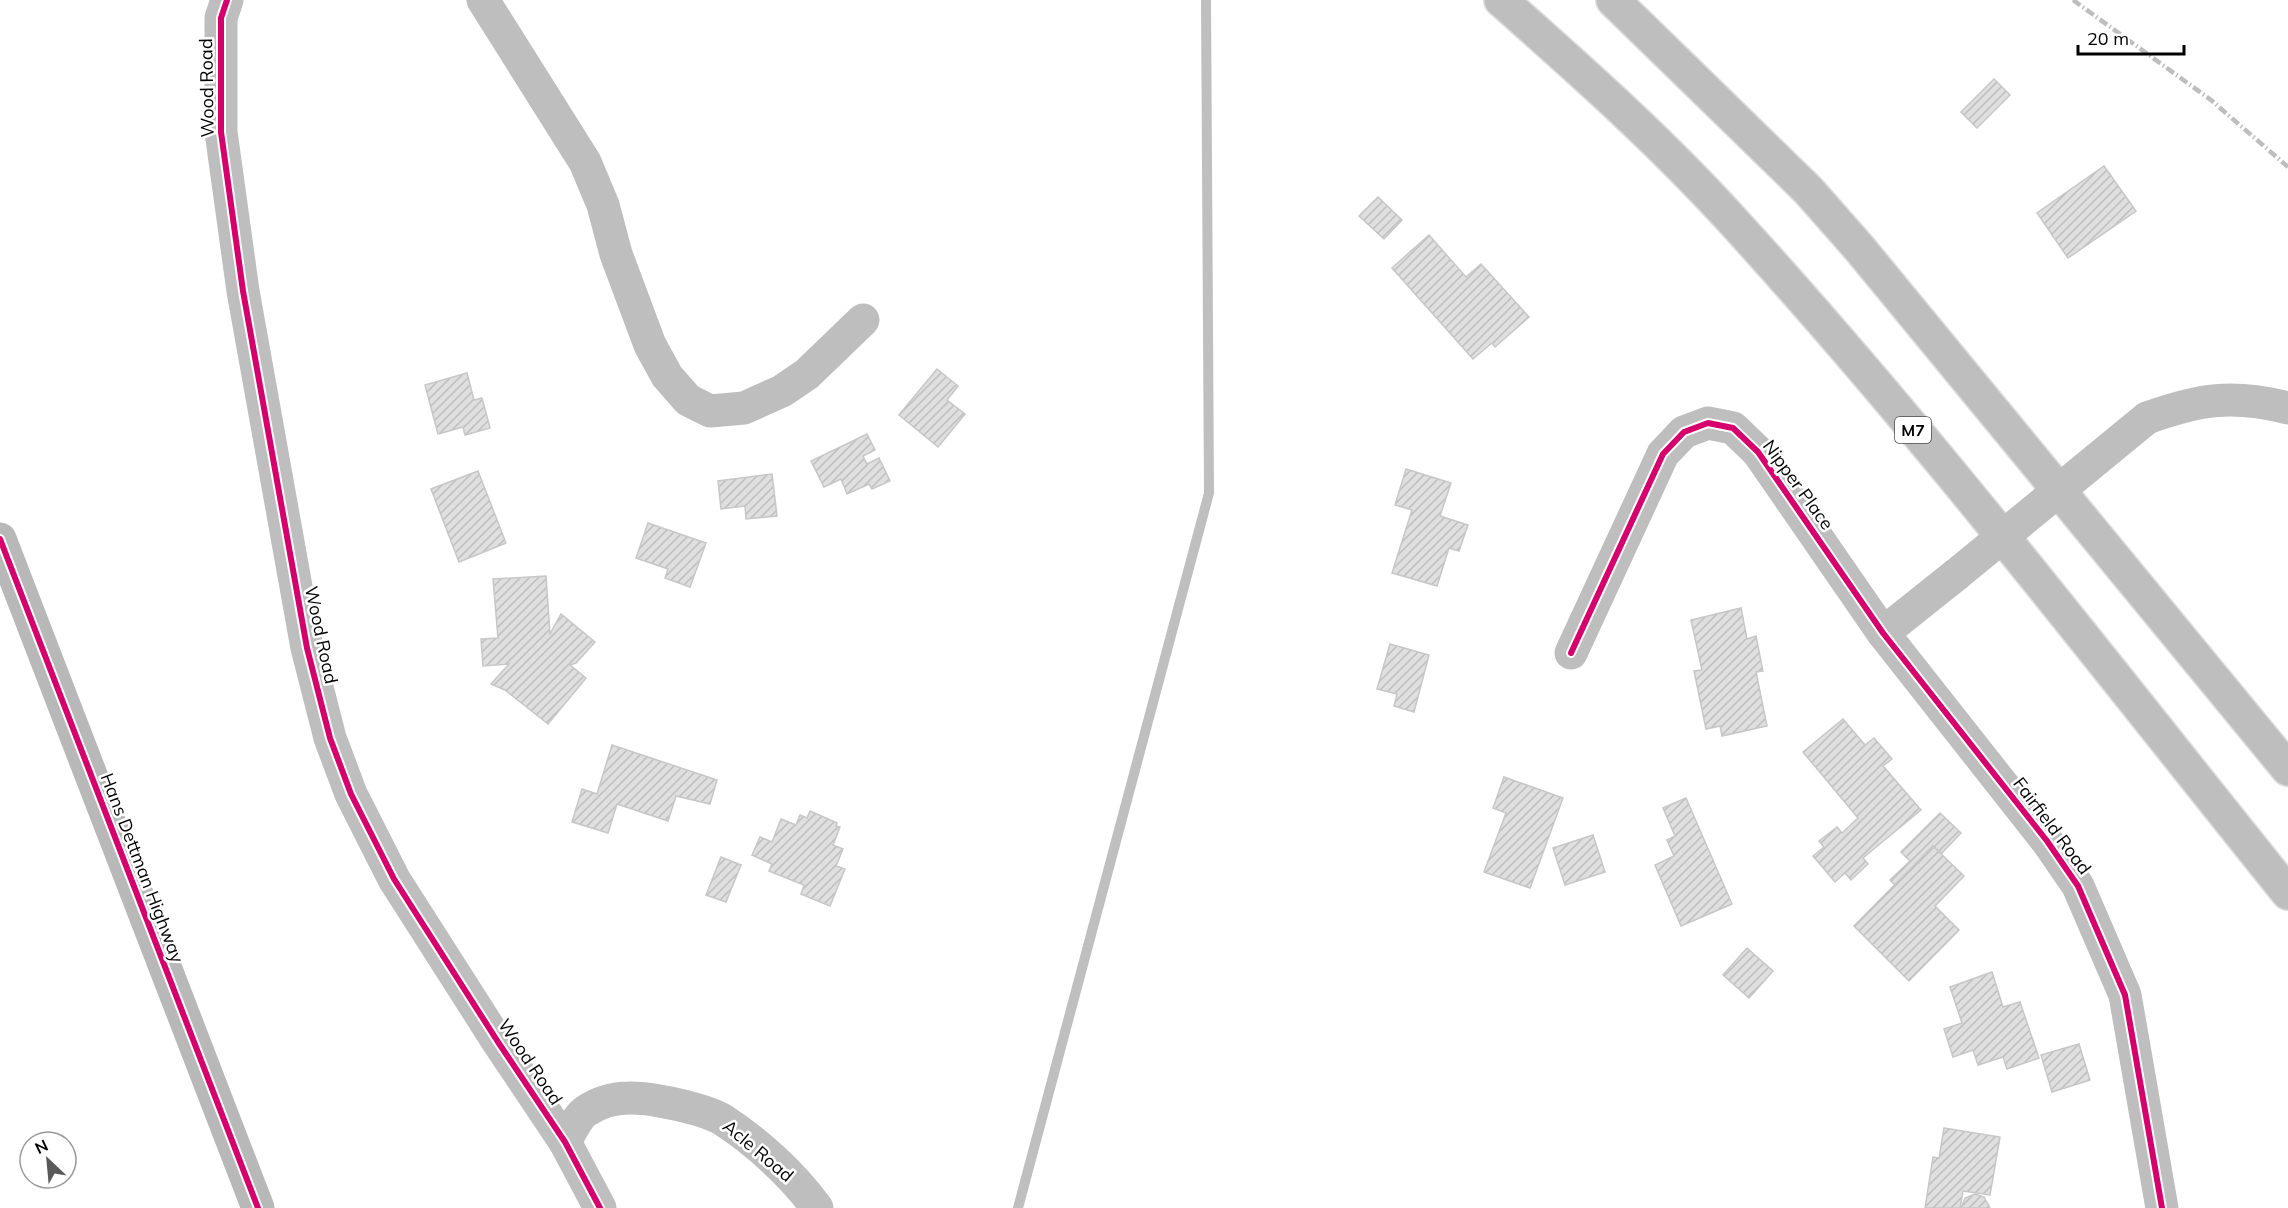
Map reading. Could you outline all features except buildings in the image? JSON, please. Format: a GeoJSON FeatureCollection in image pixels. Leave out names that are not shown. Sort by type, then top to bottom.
{"type":"FeatureCollection","features":[{"type":"Feature","properties":{"kind":"main road","name":"Wood Road"},"geometry":{"type":"LineString","coordinates":[[226,0],[220,18],[221,132],[243,291],[307,648],[330,738],[351,794],[378,850],[498,1042],[565,1142],[600,1208]]}},
{"type":"Feature","properties":{"kind":"main road"},"geometry":{"type":"LineString","coordinates":[[483,0],[585,162],[603,205],[619,263],[650,345],[667,376],[688,400],[710,411],[744,408],[782,391],[807,374],[863,320]]}},
{"type":"Feature","properties":{"kind":"main road","name":"M7"},"geometry":{"type":"LineString","coordinates":[[1501,0],[1591,80],[1737,226],[1868,375],[2288,893]]}},
{"type":"Feature","properties":{"kind":"main road"},"geometry":{"type":"LineString","coordinates":[[1613,0],[1808,190],[1867,258],[2288,769]]}},
{"type":"Feature","properties":{"kind":"main road"},"geometry":{"type":"LineString","coordinates":[[1883,633],[2146,418],[2184,405],[2219,398],[2288,408]]}},
{"type":"Feature","properties":{"kind":"main road","name":"Nipper Place"},"geometry":{"type":"LineString","coordinates":[[1571,653],[1663,454],[1684,432],[1708,423],[1733,428],[1758,452],[1883,633]]}},
{"type":"Feature","properties":{"kind":"main road","name":"Fairfield Road"},"geometry":{"type":"LineString","coordinates":[[1883,633],[2047,841],[2078,886],[2125,995],[2162,1208]]}},
{"type":"Feature","properties":{"kind":"main road","name":"Acle Road"},"geometry":{"type":"LineString","coordinates":[[565,1142],[584,1113],[603,1102],[630,1097],[693,1108],[722,1119],[751,1142],[796,1181],[817,1208]]}},
{"type":"Feature","properties":{"kind":"street","name":"Hans Dettman Highway"},"geometry":{"type":"LineString","coordinates":[[0,539],[258,1208]]}},
{"type":"Feature","properties":{"kind":"waterway"},"geometry":{"type":"LineString","coordinates":[[1018,1208],[1209,493],[1206,0]]}},
{"type":"Feature","properties":{"kind":"railway"},"geometry":{"type":"LineString","coordinates":[[2073,0],[2211,100],[2288,167]]}},
{"type":"Feature","properties":{"kind":"cycle path"},"geometry":{"type":"LineString","coordinates":[[227,0],[221,18],[221,132],[243,291],[307,648],[330,738],[351,794],[394,879],[565,1142],[600,1208]]}},
{"type":"Feature","properties":{"kind":"cycle path"},"geometry":{"type":"LineString","coordinates":[[1571,653],[1663,454],[1684,432],[1708,423],[1733,428],[1758,452],[1883,633],[2047,841],[2078,886],[2125,995],[2162,1208]]}},
{"type":"Feature","properties":{"kind":"cycle path"},"geometry":{"type":"LineString","coordinates":[[0,539],[258,1208]]}}]}
